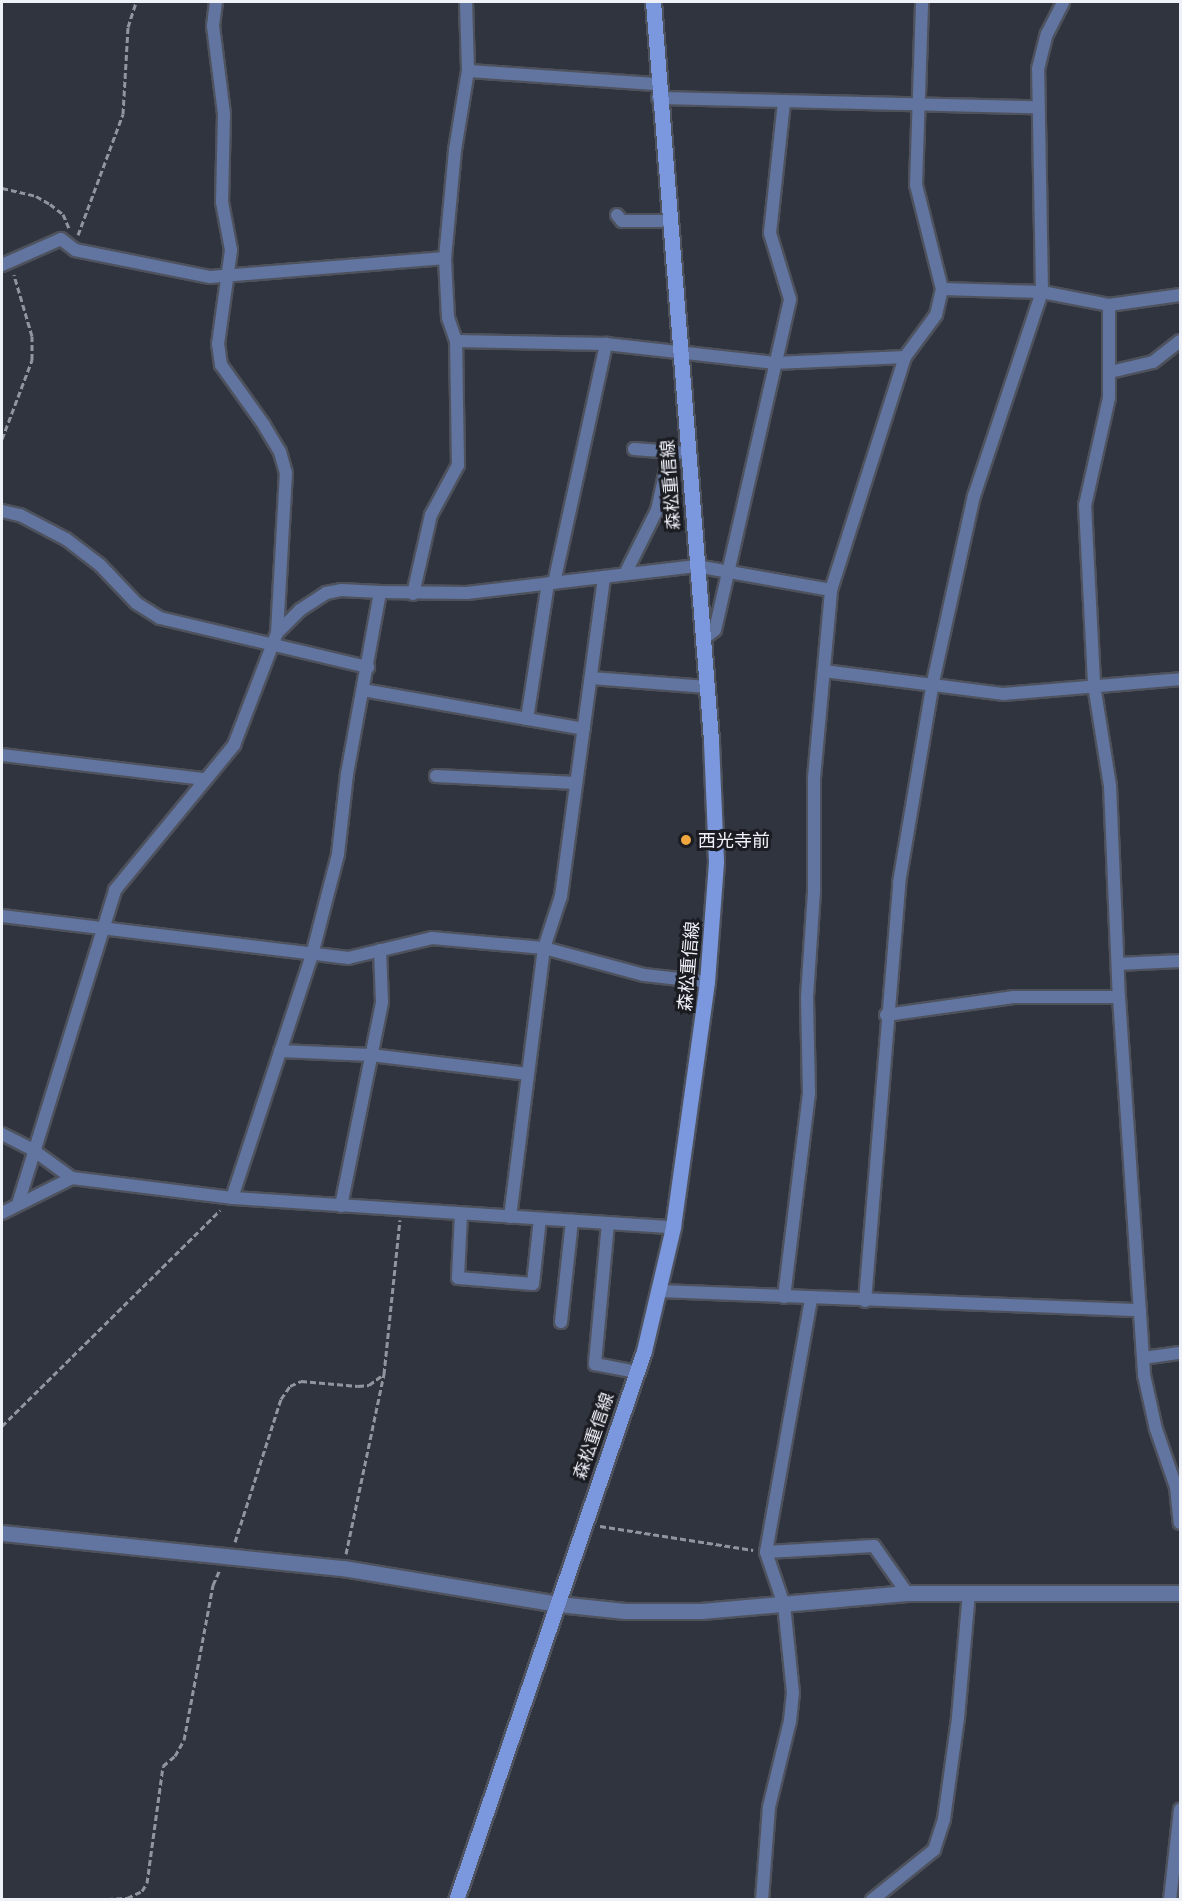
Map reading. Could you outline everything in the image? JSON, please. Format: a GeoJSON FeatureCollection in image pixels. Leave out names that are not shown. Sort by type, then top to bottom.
{"type":"FeatureCollection","features":[{"type":"Feature","properties":{"kind":"main road","name":"森松重信線"},"geometry":{"type":"LineString","coordinates":[[456,1899],[636,1372],[660,1291],[673,1227],[707,982],[716,861],[707,687],[657,91],[653,2]]}},
{"type":"Feature","properties":{"kind":"street"},"geometry":{"type":"LineString","coordinates":[[18,1204],[115,890],[203,779],[234,745],[277,633],[285,473],[280,452],[264,424],[221,365],[218,324],[228,278],[231,250],[222,202],[224,114],[213,26],[216,2]]}},
{"type":"Feature","properties":{"kind":"street"},"geometry":{"type":"LineString","coordinates":[[413,594],[431,515],[458,465],[456,341],[448,318],[445,258],[455,150],[468,71],[466,2]]}},
{"type":"Feature","properties":{"kind":"street"},"geometry":{"type":"LineString","coordinates":[[784,1297],[809,1093],[807,997],[814,892],[814,778],[831,590],[905,357],[936,315],[942,289],[916,184],[922,2]]}},
{"type":"Feature","properties":{"kind":"street"},"geometry":{"type":"LineString","coordinates":[[865,1301],[886,1015],[899,883],[933,682],[974,496],[1042,292],[1038,69],[1047,34],[1063,2]]}},
{"type":"Feature","properties":{"kind":"street"},"geometry":{"type":"LineString","coordinates":[[468,71],[784,102],[918,107],[1038,107]]}},
{"type":"Feature","properties":{"kind":"street"},"geometry":{"type":"LineString","coordinates":[[702,640],[715,630],[790,299],[770,233],[784,102]]}},
{"type":"Feature","properties":{"kind":"street"},"geometry":{"type":"LineString","coordinates":[[617,215],[622,221],[668,221]]}},
{"type":"Feature","properties":{"kind":"street"},"geometry":{"type":"LineString","coordinates":[[7,263],[66,243],[228,278],[445,258]]}},
{"type":"Feature","properties":{"kind":"street"},"geometry":{"type":"LineString","coordinates":[[942,289],[1042,292],[1108,305],[1180,296]]}},
{"type":"Feature","properties":{"kind":"street"},"geometry":{"type":"LineString","coordinates":[[1108,305],[1110,372],[1108,398],[1085,505],[1094,685],[1110,786],[1119,997],[1143,1358],[1150,1407],[1176,1487],[1180,1523]]}},
{"type":"Feature","properties":{"kind":"street"},"geometry":{"type":"LineString","coordinates":[[456,341],[606,344],[775,363],[905,357]]}},
{"type":"Feature","properties":{"kind":"street"},"geometry":{"type":"LineString","coordinates":[[1110,372],[1154,362],[1180,341]]}},
{"type":"Feature","properties":{"kind":"street"},"geometry":{"type":"LineString","coordinates":[[527,719],[551,583],[606,344]]}},
{"type":"Feature","properties":{"kind":"street"},"geometry":{"type":"LineString","coordinates":[[634,449],[687,453]]}},
{"type":"Feature","properties":{"kind":"street"},"geometry":{"type":"LineString","coordinates":[[625,574],[657,510],[670,452]]}},
{"type":"Feature","properties":{"kind":"street"},"geometry":{"type":"LineString","coordinates":[[2,511],[20,515],[66,539],[100,565],[136,603],[160,618],[368,667]]}},
{"type":"Feature","properties":{"kind":"street"},"geometry":{"type":"LineString","coordinates":[[277,633],[300,610],[326,593],[341,590],[413,594],[467,593],[696,566],[831,590]]}},
{"type":"Feature","properties":{"kind":"street"},"geometry":{"type":"LineString","coordinates":[[510,1217],[544,948],[561,896],[604,577]]}},
{"type":"Feature","properties":{"kind":"street"},"geometry":{"type":"LineString","coordinates":[[232,1198],[313,951],[338,854],[380,592]]}},
{"type":"Feature","properties":{"kind":"street"},"geometry":{"type":"LineString","coordinates":[[824,671],[933,682],[1003,694],[1180,679]]}},
{"type":"Feature","properties":{"kind":"street"},"geometry":{"type":"LineString","coordinates":[[591,678],[707,687]]}},
{"type":"Feature","properties":{"kind":"street"},"geometry":{"type":"LineString","coordinates":[[363,690],[584,729]]}},
{"type":"Feature","properties":{"kind":"street"},"geometry":{"type":"LineString","coordinates":[[2,755],[203,779]]}},
{"type":"Feature","properties":{"kind":"street"},"geometry":{"type":"LineString","coordinates":[[436,776],[576,783]]}},
{"type":"Feature","properties":{"kind":"street"},"geometry":{"type":"LineString","coordinates":[[2,916],[313,951],[348,958],[432,938],[544,948],[644,975],[707,982]]}},
{"type":"Feature","properties":{"kind":"street"},"geometry":{"type":"LineString","coordinates":[[341,1206],[382,1002],[380,950]]}},
{"type":"Feature","properties":{"kind":"street"},"geometry":{"type":"LineString","coordinates":[[1118,964],[1180,961]]}},
{"type":"Feature","properties":{"kind":"street"},"geometry":{"type":"LineString","coordinates":[[886,1015],[1014,997],[1119,997]]}},
{"type":"Feature","properties":{"kind":"street"},"geometry":{"type":"LineString","coordinates":[[280,1051],[371,1055],[528,1074]]}},
{"type":"Feature","properties":{"kind":"street"},"geometry":{"type":"LineString","coordinates":[[2,1134],[33,1150],[72,1178],[232,1198],[673,1227]]}},
{"type":"Feature","properties":{"kind":"street"},"geometry":{"type":"LineString","coordinates":[[2,1213],[72,1178]]}},
{"type":"Feature","properties":{"kind":"street"},"geometry":{"type":"LineString","coordinates":[[462,1214],[458,1278],[532,1284],[540,1219]]}},
{"type":"Feature","properties":{"kind":"street"},"geometry":{"type":"LineString","coordinates":[[561,1322],[572,1221]]}},
{"type":"Feature","properties":{"kind":"street"},"geometry":{"type":"LineString","coordinates":[[608,1223],[595,1364],[636,1372]]}},
{"type":"Feature","properties":{"kind":"street"},"geometry":{"type":"LineString","coordinates":[[660,1291],[811,1299],[1140,1310]]}},
{"type":"Feature","properties":{"kind":"street"},"geometry":{"type":"LineString","coordinates":[[762,1899],[768,1807],[790,1721],[793,1693],[784,1605],[766,1552],[811,1299]]}},
{"type":"Feature","properties":{"kind":"street"},"geometry":{"type":"LineString","coordinates":[[1143,1358],[1180,1353]]}},
{"type":"Feature","properties":{"kind":"street"},"geometry":{"type":"LineString","coordinates":[[2,1533],[343,1568],[558,1604],[625,1611],[784,1605],[907,1593],[1180,1593]]}},
{"type":"Feature","properties":{"kind":"street"},"geometry":{"type":"LineString","coordinates":[[766,1552],[874,1546],[907,1593]]}},
{"type":"Feature","properties":{"kind":"street"},"geometry":{"type":"LineString","coordinates":[[872,1899],[934,1850],[944,1819],[958,1718],[969,1592]]}},
{"type":"Feature","properties":{"kind":"street"},"geometry":{"type":"LineString","coordinates":[[1170,1899],[1180,1810]]}},
{"type":"Feature","properties":{"kind":"path"},"geometry":{"type":"LineString","coordinates":[[66,243],[85,223],[123,114],[128,27],[136,2]]}},
{"type":"Feature","properties":{"kind":"path"},"geometry":{"type":"LineString","coordinates":[[2,188],[36,196],[63,214],[69,230],[66,243]]}},
{"type":"Feature","properties":{"kind":"path"},"geometry":{"type":"LineString","coordinates":[[2,439],[32,360],[32,336],[7,263]]}},
{"type":"Feature","properties":{"kind":"path"},"geometry":{"type":"LineString","coordinates":[[2,1426],[232,1198]]}},
{"type":"Feature","properties":{"kind":"path"},"geometry":{"type":"LineString","coordinates":[[343,1568],[384,1374],[401,1210]]}},
{"type":"Feature","properties":{"kind":"path"},"geometry":{"type":"LineString","coordinates":[[89,1899],[127,1898],[142,1891],[147,1883],[163,1766],[181,1748],[213,1584],[240,1535],[281,1399],[290,1386],[301,1381],[358,1386],[369,1385],[384,1374]]}},
{"type":"Feature","properties":{"kind":"path"},"geometry":{"type":"LineString","coordinates":[[583,1523],[672,1540],[766,1552]]}},
{"type":"Feature","properties":{"kind":"place","name":"西光寺前"},"geometry":{"type":"Point","coordinates":[686,840]}}]}
